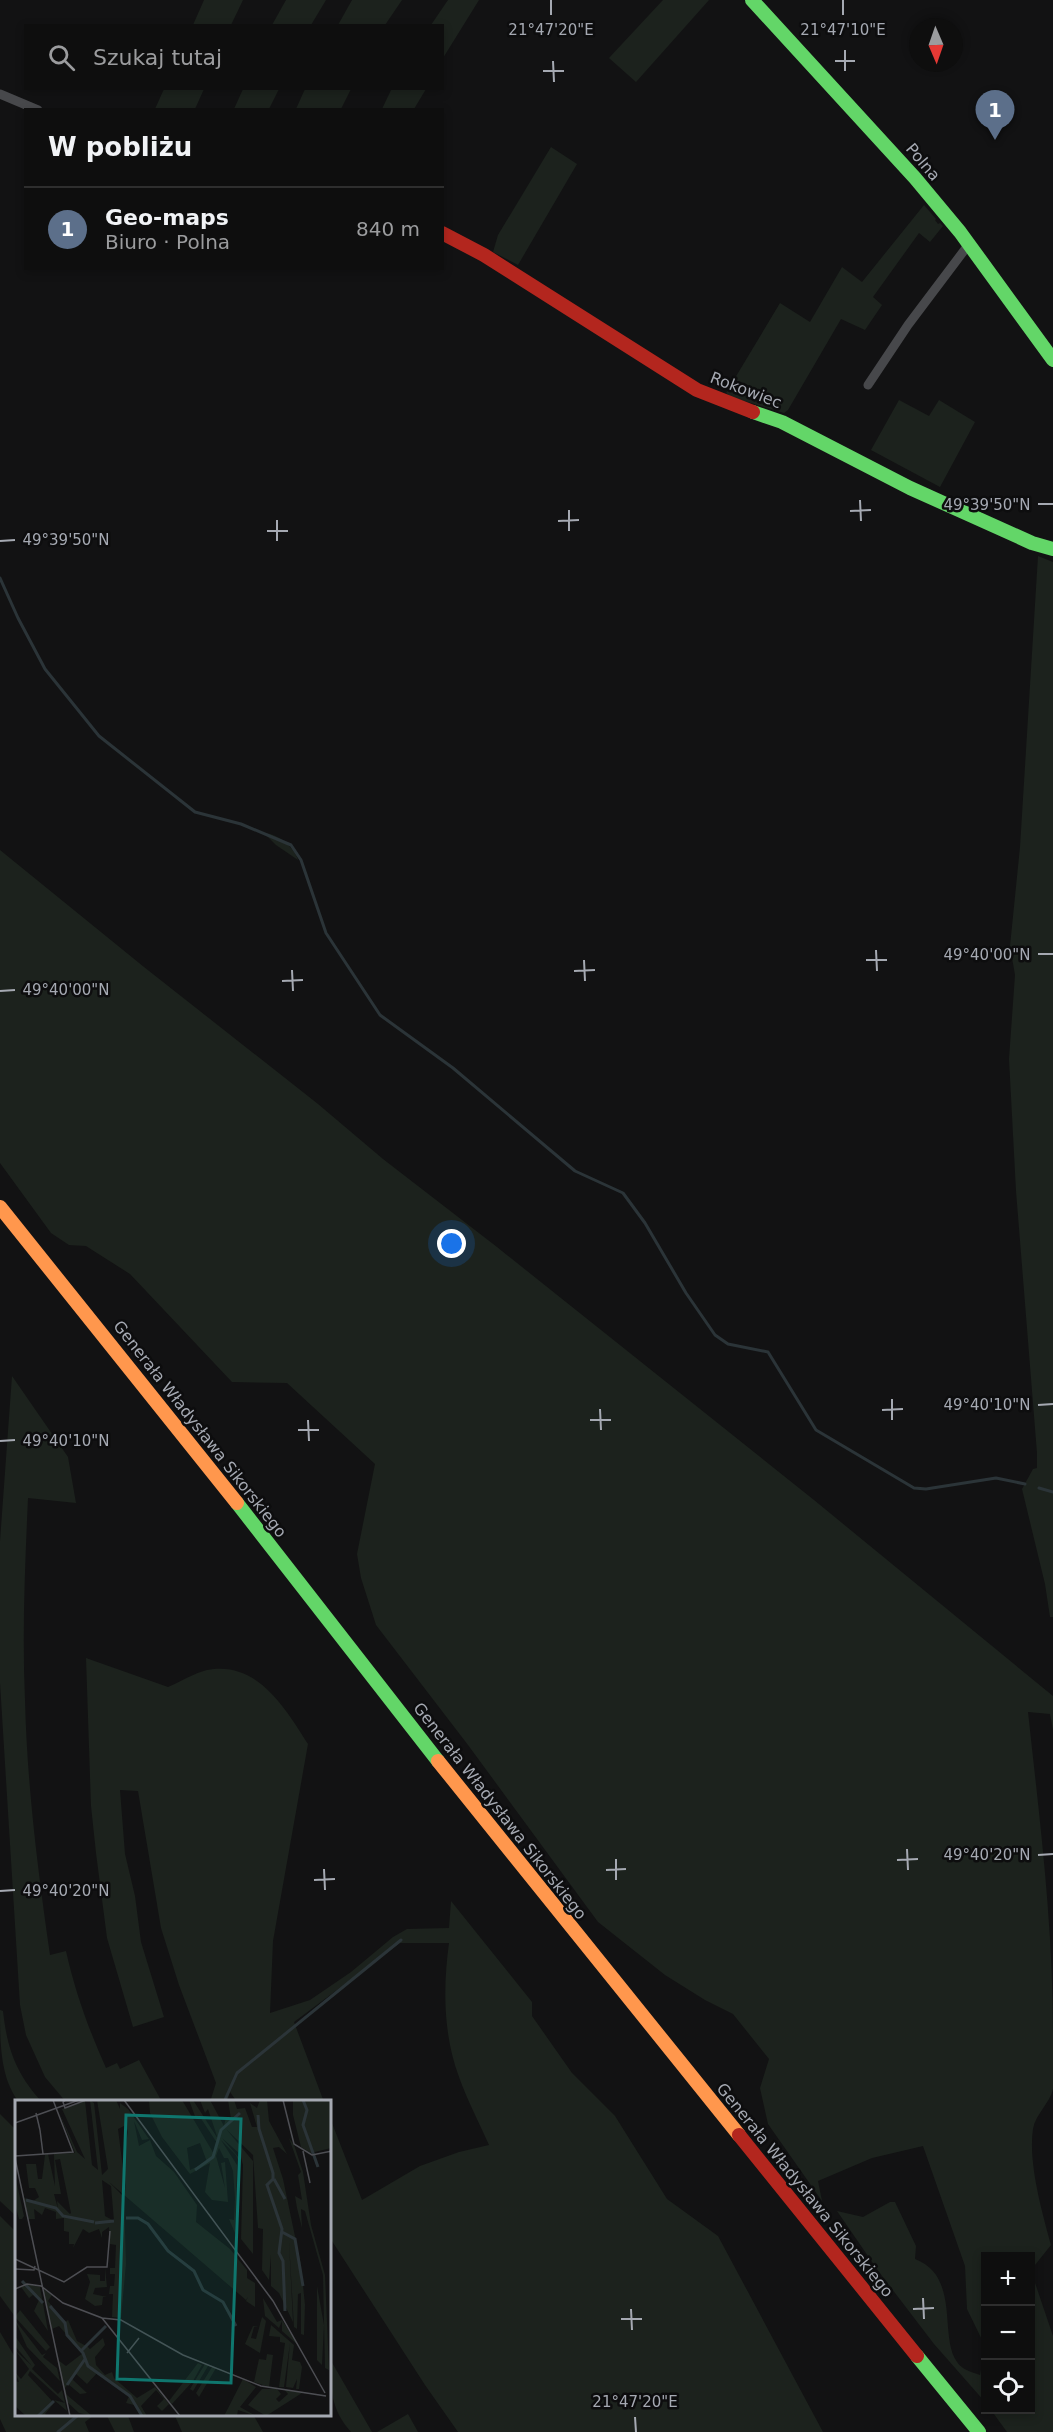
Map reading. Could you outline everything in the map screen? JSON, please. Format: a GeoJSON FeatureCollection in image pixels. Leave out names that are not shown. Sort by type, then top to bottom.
{"type":"FeatureCollection","features":[{"type":"Feature","properties":{"kind":"street","name":"Polna"},"geometry":{"type":"LineString","coordinates":[[752,0],[887,146],[969,244],[1053,360]]}},
{"type":"Feature","properties":{"kind":"street"},"geometry":{"type":"LineString","coordinates":[[0,94],[33,108]]}},
{"type":"Feature","properties":{"kind":"street","name":"Rokowiec"},"geometry":{"type":"LineString","coordinates":[[444,234],[484,255],[698,390],[719,400],[782,422],[928,496],[1032,543],[1053,549]]}},
{"type":"Feature","properties":{"kind":"street"},"geometry":{"type":"LineString","coordinates":[[868,385],[908,325],[969,244]]}},
{"type":"Feature","properties":{"kind":"street","name":"Generała Władysława Sikorskiego"},"geometry":{"type":"LineString","coordinates":[[0,1207],[116,1348],[326,1614],[451,1778],[979,2432]]}},
{"type":"Feature","properties":{"kind":"shaded area"},"geometry":{"type":"Polygon","coordinates":[[[204,0],[243,0],[231,24],[193,24],[204,0]]]}},
{"type":"Feature","properties":{"kind":"shaded area"},"geometry":{"type":"Polygon","coordinates":[[[286,0],[326,0],[312,24],[273,24],[286,0]]]}},
{"type":"Feature","properties":{"kind":"shaded area"},"geometry":{"type":"Polygon","coordinates":[[[352,0],[402,0],[386,24],[339,24],[352,0]]]}},
{"type":"Feature","properties":{"kind":"shaded area"},"geometry":{"type":"Polygon","coordinates":[[[448,0],[479,0],[444,56],[444,24],[432,24],[448,0]]]}},
{"type":"Feature","properties":{"kind":"shaded area"},"geometry":{"type":"Polygon","coordinates":[[[663,0],[709,0],[636,82],[609,58],[663,0]]]}},
{"type":"Feature","properties":{"kind":"shaded area"},"geometry":{"type":"Polygon","coordinates":[[[163,90],[204,90],[195,108],[155,108],[163,90]]]}},
{"type":"Feature","properties":{"kind":"shaded area"},"geometry":{"type":"Polygon","coordinates":[[[242,90],[278,90],[270,108],[234,108],[242,90]]]}},
{"type":"Feature","properties":{"kind":"shaded area"},"geometry":{"type":"Polygon","coordinates":[[[304,90],[350,90],[342,108],[296,108],[304,90]]]}},
{"type":"Feature","properties":{"kind":"shaded area"},"geometry":{"type":"Polygon","coordinates":[[[391,90],[425,90],[415,108],[382,108],[391,90]]]}},
{"type":"Feature","properties":{"kind":"shaded area"},"geometry":{"type":"Polygon","coordinates":[[[551,147],[577,164],[518,265],[493,252],[498,235],[551,147]]]}},
{"type":"Feature","properties":{"kind":"shaded area"},"geometry":{"type":"Polygon","coordinates":[[[924,205],[938,224],[943,226],[930,242],[919,233],[873,297],[882,305],[865,330],[841,319],[788,410],[784,413],[731,397],[726,393],[780,303],[810,322],[842,267],[862,282],[924,205]]]}},
{"type":"Feature","properties":{"kind":"shaded area"},"geometry":{"type":"Polygon","coordinates":[[[899,400],[929,416],[939,400],[975,422],[940,487],[871,450],[899,400]]]}},
{"type":"Feature","properties":{"kind":"shaded area"},"geometry":{"type":"Polygon","coordinates":[[[1038,556],[1053,562],[1053,1617],[1050,1617],[1045,1584],[1022,1489],[1033,1469],[1037,1468],[1037,1453],[1016,1191],[1009,1059],[1015,975],[1010,946],[1020,847],[1038,556]]]}},
{"type":"Feature","properties":{"kind":"shaded area"},"geometry":{"type":"Polygon","coordinates":[[[264,833],[274,835],[284,842],[293,850],[298,860],[276,845],[264,833]]]}},
{"type":"Feature","properties":{"kind":"shaded area"},"geometry":{"type":"Polygon","coordinates":[[[0,850],[318,1104],[383,1159],[814,1500],[1053,1696],[1053,1730],[1050,1714],[1028,1712],[1048,1913],[1053,2034],[1053,2089],[1034,2124],[1032,2157],[1051,2245],[1035,2265],[1035,2252],[981,2252],[981,2338],[967,2309],[965,2266],[923,2146],[872,2158],[818,2181],[822,2201],[768,2124],[760,2088],[769,2059],[733,2014],[665,1975],[598,1922],[468,1745],[376,1625],[361,1578],[357,1554],[375,1464],[287,1383],[232,1382],[130,1274],[86,1246],[69,1245],[51,1233],[0,1163],[0,850]]]}},
{"type":"Feature","properties":{"kind":"shaded area"},"geometry":{"type":"Polygon","coordinates":[[[12,1376],[68,1457],[76,1503],[28,1498],[24,1625],[26,1732],[34,1828],[50,1955],[66,1951],[83,2011],[106,2068],[117,2063],[120,2069],[139,2060],[161,2100],[64,2100],[45,2077],[26,2035],[20,2005],[0,1683],[0,1541],[12,1376]]]}},
{"type":"Feature","properties":{"kind":"shaded area"},"geometry":{"type":"Polygon","coordinates":[[[86,1658],[168,1687],[207,1670],[225,1669],[241,1672],[268,1690],[290,1716],[308,1744],[273,1941],[270,2013],[310,2000],[351,1972],[393,1937],[407,1929],[449,1928],[451,1901],[532,2002],[532,2016],[572,2073],[615,2116],[667,2199],[718,2236],[823,2432],[458,2432],[332,2241],[332,2123],[362,2200],[420,2166],[459,2152],[489,2145],[462,2086],[450,2044],[445,1993],[449,1943],[400,1943],[294,2022],[323,2100],[236,2100],[230,2092],[228,2100],[211,2100],[216,2083],[179,1985],[161,1928],[138,1791],[120,1790],[125,1854],[135,1896],[141,1942],[164,2017],[133,2027],[107,1938],[91,1806],[86,1658]]]}},
{"type":"Feature","properties":{"kind":"shaded area"},"geometry":{"type":"Polygon","coordinates":[[[0,2010],[3,2011],[14,2060],[19,2071],[40,2100],[18,2100],[8,2082],[2,2059],[0,2010]]]}},
{"type":"Feature","properties":{"kind":"shaded area"},"geometry":{"type":"Polygon","coordinates":[[[0,2114],[15,2129],[15,2215],[0,2201],[0,2114]]]}},
{"type":"Feature","properties":{"kind":"shaded area"},"geometry":{"type":"Polygon","coordinates":[[[890,2202],[895,2202],[916,2246],[915,2259],[930,2268],[940,2281],[945,2296],[950,2345],[955,2358],[963,2368],[980,2375],[981,2369],[981,2397],[934,2344],[879,2272],[837,2211],[863,2217],[890,2202]]]}},
{"type":"Feature","properties":{"kind":"shaded area"},"geometry":{"type":"Polygon","coordinates":[[[0,2216],[15,2231],[15,2317],[0,2296],[0,2216]]]}},
{"type":"Feature","properties":{"kind":"shaded area"},"geometry":{"type":"Polygon","coordinates":[[[1035,2283],[1053,2336],[1053,2432],[1007,2432],[994,2414],[1035,2414],[1035,2283]]]}},
{"type":"Feature","properties":{"kind":"shaded area"},"geometry":{"type":"Polygon","coordinates":[[[0,2332],[15,2357],[15,2417],[92,2417],[85,2422],[89,2432],[6,2432],[0,2419],[0,2332]]]}},
{"type":"Feature","properties":{"kind":"shaded area"},"geometry":{"type":"Polygon","coordinates":[[[332,2362],[372,2432],[351,2432],[339,2415],[333,2398],[332,2362]]]}},
{"type":"Feature","properties":{"kind":"shaded area"},"geometry":{"type":"Polygon","coordinates":[[[408,2414],[418,2432],[377,2432],[408,2414]]]}},
{"type":"Feature","properties":{"kind":"shaded area"},"geometry":{"type":"Polygon","coordinates":[[[108,2417],[128,2417],[134,2432],[115,2432],[108,2417]]]}},
{"type":"Feature","properties":{"kind":"shaded area"},"geometry":{"type":"Polygon","coordinates":[[[175,2417],[255,2417],[263,2432],[182,2432],[175,2417]]]}},
{"type":"Feature","properties":{"kind":"waterway"},"geometry":{"type":"LineString","coordinates":[[0,578],[45,669],[99,736],[195,812],[241,824],[291,845],[301,860],[326,933],[380,1015],[453,1068],[575,1171],[623,1193],[645,1223],[686,1293],[715,1335],[728,1344],[768,1352],[816,1430],[914,1488],[926,1489],[996,1478],[1025,1484]]}},
{"type":"Feature","properties":{"kind":"waterway"},"geometry":{"type":"LineString","coordinates":[[1039,1488],[1053,1492]]}},
{"type":"Feature","properties":{"kind":"waterway"},"geometry":{"type":"LineString","coordinates":[[225,2100],[237,2073],[401,1940]]}},
{"type":"Feature","properties":{"kind":"waterway"},"geometry":{"type":"LineString","coordinates":[[58,2432],[76,2417]]}},
{"type":"Feature","properties":{"kind":"traffic: fast"},"geometry":{"type":"LineString","coordinates":[[752,0],[915,178],[960,232],[1053,360]]}},
{"type":"Feature","properties":{"kind":"traffic: fast"},"geometry":{"type":"LineString","coordinates":[[753,412],[782,422],[910,488],[1032,543],[1053,549]]}},
{"type":"Feature","properties":{"kind":"traffic: fast"},"geometry":{"type":"LineString","coordinates":[[237,1503],[438,1761]]}},
{"type":"Feature","properties":{"kind":"traffic: fast"},"geometry":{"type":"LineString","coordinates":[[917,2356],[979,2432]]}},
{"type":"Feature","properties":{"kind":"traffic: slow"},"geometry":{"type":"LineString","coordinates":[[0,1207],[237,1503]]}},
{"type":"Feature","properties":{"kind":"traffic: slow"},"geometry":{"type":"LineString","coordinates":[[438,1761],[739,2135]]}},
{"type":"Feature","properties":{"kind":"traffic: jam"},"geometry":{"type":"LineString","coordinates":[[444,234],[484,255],[697,390],[753,412]]}},
{"type":"Feature","properties":{"kind":"traffic: jam"},"geometry":{"type":"LineString","coordinates":[[739,2135],[917,2356]]}},
{"type":"Feature","properties":{"kind":"place","name":"Geo-maps"},"geometry":{"type":"Point","coordinates":[995,140]}}]}
